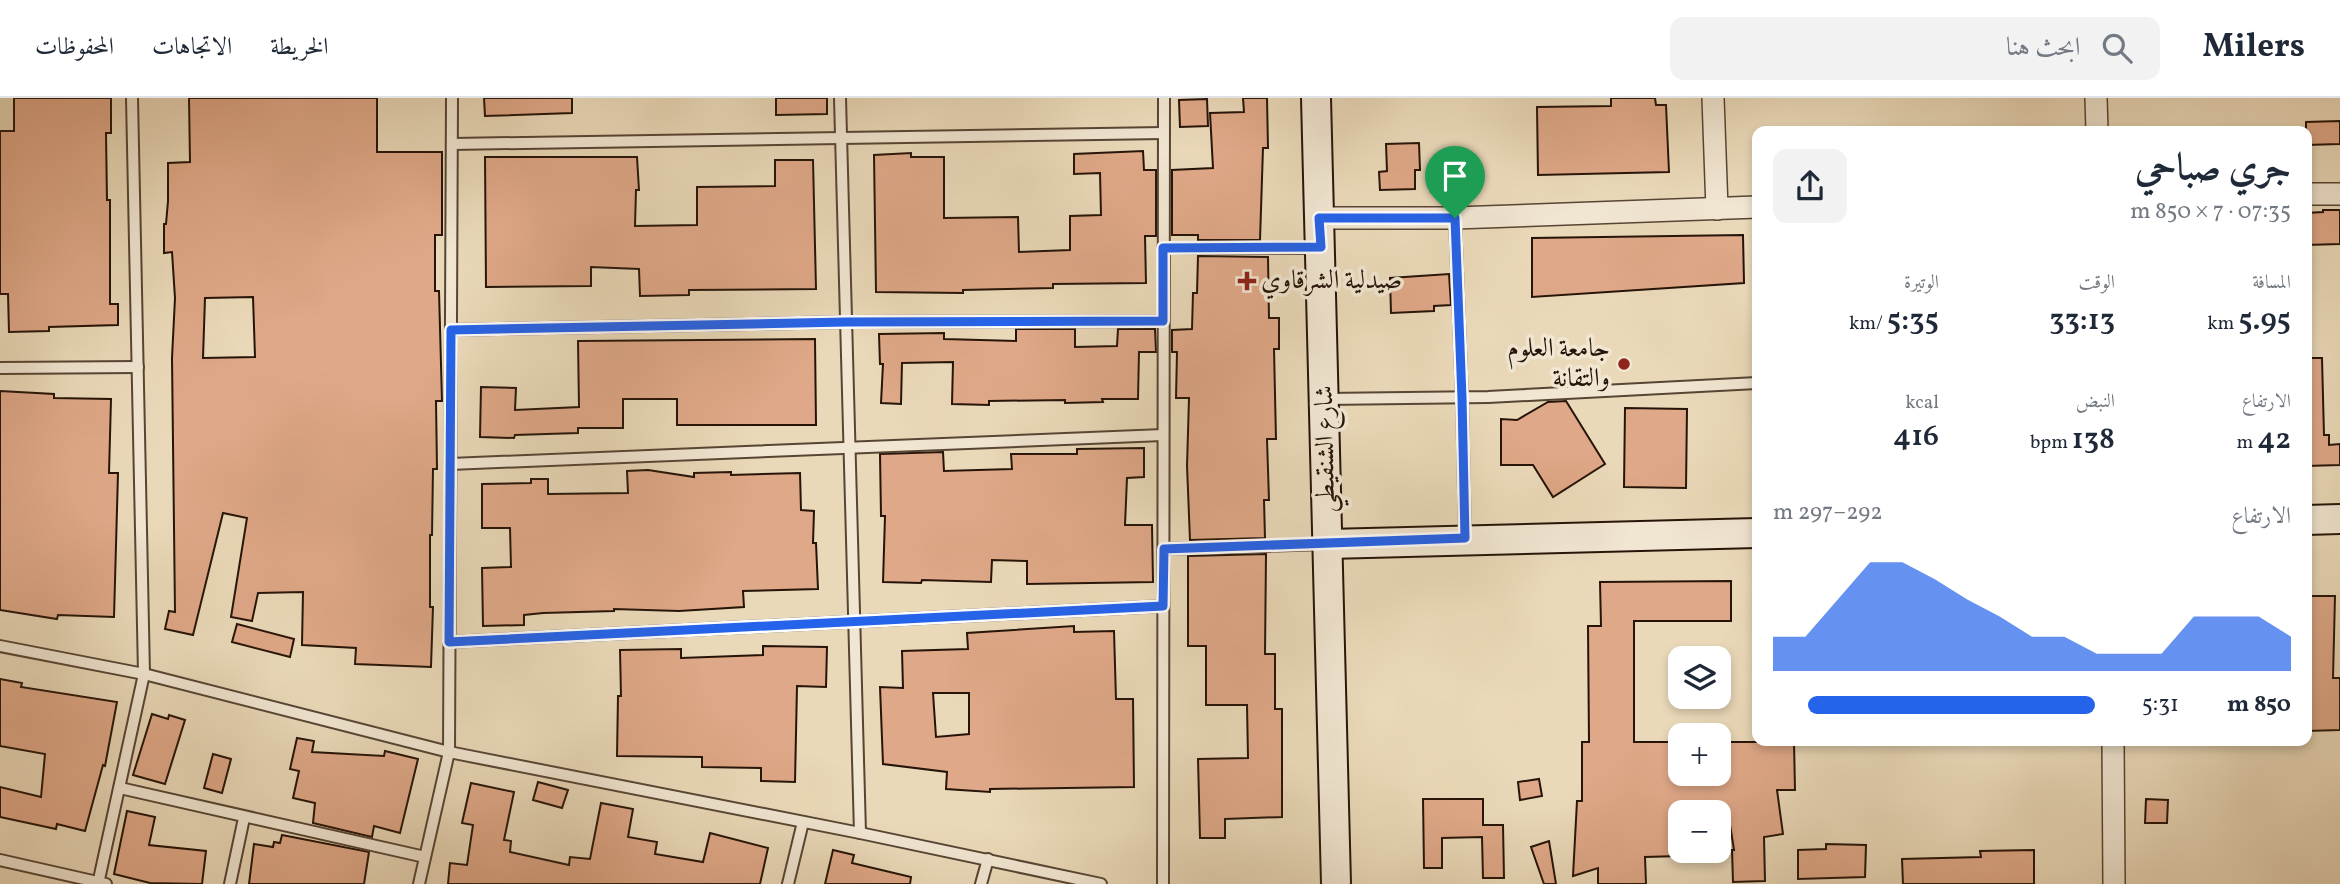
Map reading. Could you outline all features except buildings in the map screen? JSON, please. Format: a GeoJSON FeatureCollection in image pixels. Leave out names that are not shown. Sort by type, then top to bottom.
{"type":"FeatureCollection","features":[{"type":"Feature","properties":{"kind":"street","name":"شارع الشنقيطي"},"geometry":{"type":"LineString","coordinates":[[1316,98],[1336,884]]}},
{"type":"Feature","properties":{"kind":"street"},"geometry":{"type":"LineString","coordinates":[[1713,98],[1717,209]]}},
{"type":"Feature","properties":{"kind":"street"},"geometry":{"type":"LineString","coordinates":[[2096,98],[2097,126]]}},
{"type":"Feature","properties":{"kind":"street"},"geometry":{"type":"LineString","coordinates":[[2312,194],[2340,194]]}},
{"type":"Feature","properties":{"kind":"street"},"geometry":{"type":"LineString","coordinates":[[1319,218],[1455,218],[1752,207]]}},
{"type":"Feature","properties":{"kind":"street"},"geometry":{"type":"LineString","coordinates":[[2312,520],[2340,519]]}},
{"type":"Feature","properties":{"kind":"street"},"geometry":{"type":"LineString","coordinates":[[1328,544],[1465,538],[1752,533]]}},
{"type":"Feature","properties":{"kind":"street"},"geometry":{"type":"LineString","coordinates":[[2113,746],[2115,884]]}},
{"type":"Feature","properties":{"kind":"lane"},"geometry":{"type":"LineString","coordinates":[[0,860],[101,883],[144,674],[132,98]]}},
{"type":"Feature","properties":{"kind":"lane"},"geometry":{"type":"LineString","coordinates":[[419,884],[449,752],[453,98]]}},
{"type":"Feature","properties":{"kind":"lane"},"geometry":{"type":"LineString","coordinates":[[841,98],[860,832]]}},
{"type":"Feature","properties":{"kind":"lane"},"geometry":{"type":"LineString","coordinates":[[1163,884],[1164,98]]}},
{"type":"Feature","properties":{"kind":"lane"},"geometry":{"type":"LineString","coordinates":[[452,144],[1164,133]]}},
{"type":"Feature","properties":{"kind":"lane"},"geometry":{"type":"LineString","coordinates":[[1455,218],[1465,538]]}},
{"type":"Feature","properties":{"kind":"lane"},"geometry":{"type":"LineString","coordinates":[[1163,248],[1321,247]]}},
{"type":"Feature","properties":{"kind":"lane"},"geometry":{"type":"LineString","coordinates":[[451,330],[846,322],[1163,321]]}},
{"type":"Feature","properties":{"kind":"lane"},"geometry":{"type":"LineString","coordinates":[[0,368],[138,367]]}},
{"type":"Feature","properties":{"kind":"lane"},"geometry":{"type":"LineString","coordinates":[[1325,399],[1462,398],[1752,383]]}},
{"type":"Feature","properties":{"kind":"lane"},"geometry":{"type":"LineString","coordinates":[[450,464],[1163,435]]}},
{"type":"Feature","properties":{"kind":"lane"},"geometry":{"type":"LineString","coordinates":[[1164,549],[1328,544]]}},
{"type":"Feature","properties":{"kind":"lane"},"geometry":{"type":"LineString","coordinates":[[449,642],[1163,606]]}},
{"type":"Feature","properties":{"kind":"lane"},"geometry":{"type":"LineString","coordinates":[[0,646],[144,674],[449,752],[860,832],[1101,884]]}},
{"type":"Feature","properties":{"kind":"lane"},"geometry":{"type":"LineString","coordinates":[[120,788],[425,857]]}},
{"type":"Feature","properties":{"kind":"lane"},"geometry":{"type":"LineString","coordinates":[[230,884],[244,818]]}},
{"type":"Feature","properties":{"kind":"lane"},"geometry":{"type":"LineString","coordinates":[[788,884],[803,822]]}},
{"type":"Feature","properties":{"kind":"lane"},"geometry":{"type":"LineString","coordinates":[[981,884],[988,859]]}},
{"type":"Feature","properties":{"kind":"place","name":"صيدلية الشرقاوي"},"geometry":{"type":"Point","coordinates":[1247,281]}},
{"type":"Feature","properties":{"kind":"place","name":"جامعة العلوم والتقانة"},"geometry":{"type":"Point","coordinates":[1624,364]}},
{"type":"Feature","properties":{"kind":"route"},"geometry":{"type":"LineString","coordinates":[[1319,218],[1455,218],[1465,538],[1164,549],[1163,606],[449,642],[451,330],[846,322],[1163,321],[1163,248],[1321,247],[1319,218]]}}]}
